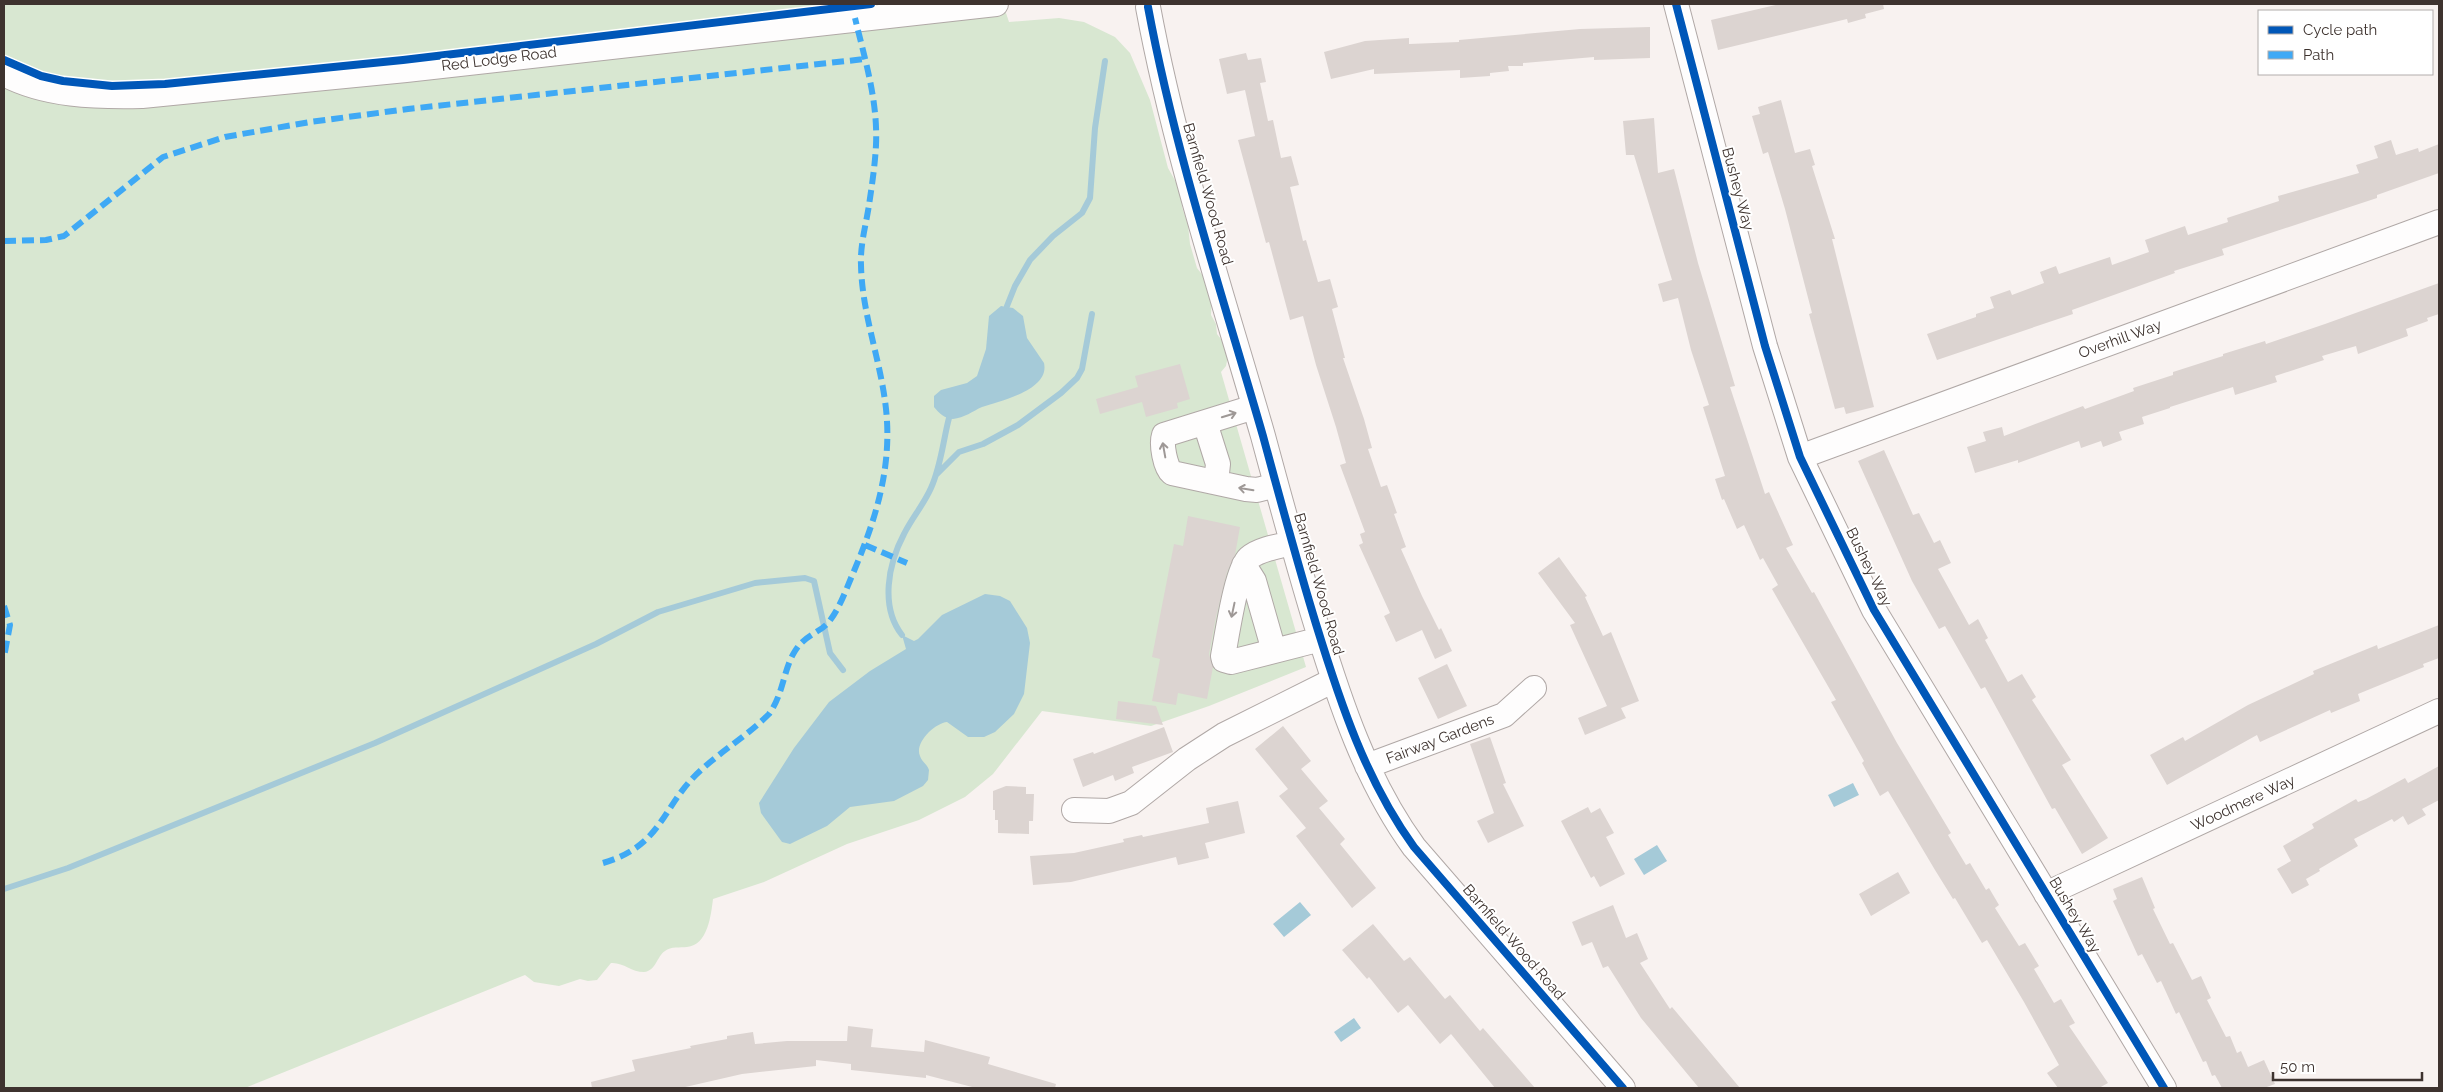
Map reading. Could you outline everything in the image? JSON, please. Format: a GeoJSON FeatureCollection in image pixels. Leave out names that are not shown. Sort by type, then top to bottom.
{"type":"FeatureCollection","features":[{"type":"Feature","properties":{"kind":"street","name":"Red Lodge Road"},"geometry":{"type":"LineString","coordinates":[[4,74],[23,82],[57,91],[99,96],[142,96],[406,70],[854,11],[996,4]]}},
{"type":"Feature","properties":{"kind":"street","name":"Bushey Way"},"geometry":{"type":"LineString","coordinates":[[1676,4],[1765,346],[1800,457],[1874,610],[2164,1088]]}},
{"type":"Feature","properties":{"kind":"street","name":"Barnfield Wood Road"},"geometry":{"type":"LineString","coordinates":[[1147,5],[1174,126],[1292,543],[1334,680],[1367,766],[1396,822],[1414,847],[1623,1088]]}},
{"type":"Feature","properties":{"kind":"street","name":"Overhill Way"},"geometry":{"type":"LineString","coordinates":[[1800,457],[2439,222]]}},
{"type":"Feature","properties":{"kind":"street"},"geometry":{"type":"LineString","coordinates":[[1254,407],[1164,435],[1162,440],[1167,465],[1172,473],[1252,490],[1276,485]]}},
{"type":"Feature","properties":{"kind":"street"},"geometry":{"type":"LineString","coordinates":[[1203,423],[1206,426],[1218,464],[1216,482]]}},
{"type":"Feature","properties":{"kind":"street"},"geometry":{"type":"LineString","coordinates":[[1292,543],[1251,556],[1244,564],[1240,573],[1223,656],[1224,660],[1232,662],[1321,639]]}},
{"type":"Feature","properties":{"kind":"street"},"geometry":{"type":"LineString","coordinates":[[1244,564],[1254,581],[1274,651]]}},
{"type":"Feature","properties":{"kind":"street"},"geometry":{"type":"LineString","coordinates":[[1074,810],[1109,810],[1131,803],[1218,739],[1334,680]]}},
{"type":"Feature","properties":{"kind":"street","name":"Fairway Gardens"},"geometry":{"type":"LineString","coordinates":[[1367,766],[1504,715],[1534,688]]}},
{"type":"Feature","properties":{"kind":"street","name":"Woodmere Way"},"geometry":{"type":"LineString","coordinates":[[2046,894],[2439,711]]}},
{"type":"Feature","properties":{"kind":"green space"},"geometry":{"type":"Polygon","coordinates":[[[4,4],[1003,4],[1009,22],[1059,18],[1084,22],[1115,37],[1130,53],[1150,100],[1168,168],[1181,191],[1182,207],[1188,225],[1190,244],[1197,268],[1204,277],[1207,289],[1212,296],[1211,315],[1216,324],[1217,334],[1224,343],[1228,356],[1226,366],[1221,372],[1306,667],[1209,706],[1151,726],[1042,711],[993,774],[965,797],[919,820],[847,844],[764,882],[713,899],[707,928],[700,941],[687,947],[667,949],[648,971],[639,972],[611,963],[597,980],[588,981],[580,979],[559,986],[534,982],[525,975],[245,1088],[4,1088],[4,4]]]}},
{"type":"Feature","properties":{"kind":"water"},"geometry":{"type":"Polygon","coordinates":[[[1001,306],[1013,308],[1023,316],[1027,338],[1044,363],[1044,372],[1032,387],[1011,398],[982,407],[961,417],[950,419],[945,417],[934,407],[934,396],[941,390],[967,383],[977,376],[986,349],[989,316],[1001,306]]]}},
{"type":"Feature","properties":{"kind":"water"},"geometry":{"type":"Polygon","coordinates":[[[985,594],[1000,596],[1010,601],[1027,628],[1030,643],[1024,694],[1014,714],[995,732],[984,737],[968,737],[947,722],[942,723],[927,734],[920,745],[920,756],[929,770],[928,780],[923,786],[894,801],[850,807],[827,826],[790,844],[782,842],[761,813],[759,803],[794,748],[829,702],[870,671],[906,649],[902,635],[914,641],[942,615],[985,594]]]}},
{"type":"Feature","properties":{"kind":"water"},"geometry":{"type":"Polygon","coordinates":[[[1853,783],[1859,795],[1834,807],[1828,795],[1853,783]]]}},
{"type":"Feature","properties":{"kind":"water"},"geometry":{"type":"Polygon","coordinates":[[[1657,845],[1667,861],[1644,875],[1634,859],[1657,845]]]}},
{"type":"Feature","properties":{"kind":"water"},"geometry":{"type":"Polygon","coordinates":[[[1300,902],[1311,915],[1284,937],[1273,924],[1300,902]]]}},
{"type":"Feature","properties":{"kind":"water"},"geometry":{"type":"Polygon","coordinates":[[[1354,1018],[1361,1028],[1341,1042],[1334,1032],[1354,1018]]]}},
{"type":"Feature","properties":{"kind":"building"},"geometry":{"type":"Polygon","coordinates":[[[1780,4],[1883,4],[1884,9],[1865,14],[1866,18],[1848,23],[1847,19],[1718,50],[1711,20],[1780,4]]]}},
{"type":"Feature","properties":{"kind":"building"},"geometry":{"type":"Polygon","coordinates":[[[1650,27],[1650,58],[1594,60],[1594,57],[1523,63],[1523,66],[1508,66],[1509,71],[1490,73],[1490,76],[1460,78],[1460,70],[1374,74],[1374,69],[1331,79],[1324,52],[1365,41],[1409,38],[1409,44],[1459,42],[1459,40],[1580,29],[1650,27]]]}},
{"type":"Feature","properties":{"kind":"building"},"geometry":{"type":"Polygon","coordinates":[[[1246,53],[1248,60],[1261,58],[1266,82],[1260,83],[1268,121],[1273,120],[1281,158],[1291,156],[1299,185],[1290,187],[1303,241],[1306,240],[1318,282],[1330,279],[1338,307],[1332,309],[1345,358],[1343,358],[1364,419],[1372,448],[1368,449],[1381,487],[1387,485],[1397,513],[1394,514],[1406,547],[1401,549],[1439,630],[1441,628],[1452,651],[1435,659],[1422,630],[1396,642],[1384,616],[1390,613],[1359,545],[1363,543],[1360,534],[1365,532],[1340,465],[1346,463],[1303,316],[1290,320],[1269,242],[1266,243],[1238,140],[1255,136],[1245,90],[1227,94],[1219,59],[1246,53]]]}},
{"type":"Feature","properties":{"kind":"building"},"geometry":{"type":"Polygon","coordinates":[[[1781,100],[1795,153],[1810,149],[1815,165],[1812,166],[1835,239],[1832,239],[1874,407],[1846,414],[1844,407],[1835,409],[1809,314],[1812,313],[1785,209],[1768,152],[1763,154],[1752,116],[1760,114],[1758,107],[1781,100]]]}},
{"type":"Feature","properties":{"kind":"building"},"geometry":{"type":"Polygon","coordinates":[[[1654,118],[1658,173],[1674,169],[1698,263],[1735,386],[1730,387],[1765,494],[1769,492],[1793,545],[1786,548],[1812,593],[1814,592],[1897,743],[1951,833],[1948,835],[1966,865],[1970,863],[1986,890],[1989,888],[1999,905],[1995,908],[2019,946],[2025,943],[2039,966],[2034,969],[2054,1003],[2061,999],[2075,1023],[2069,1026],[2108,1083],[2099,1088],[2058,1088],[2047,1073],[2059,1065],[2024,1002],[1987,940],[1982,943],[1955,898],[1953,899],[1888,791],[1880,796],[1862,763],[1864,761],[1831,702],[1836,700],[1772,589],[1778,585],[1763,558],[1760,560],[1744,525],[1737,529],[1724,499],[1722,500],[1715,479],[1725,476],[1703,407],[1709,405],[1691,350],[1678,298],[1663,302],[1658,284],[1672,280],[1634,155],[1626,155],[1623,121],[1654,118]]]}},
{"type":"Feature","properties":{"kind":"building"},"geometry":{"type":"Polygon","coordinates":[[[2391,140],[2396,155],[2418,148],[2419,152],[2439,144],[2439,173],[2377,195],[2377,198],[2222,249],[2224,255],[2174,271],[2175,273],[2072,310],[2073,314],[1937,360],[1927,334],[1976,317],[1976,314],[1994,308],[1990,297],[2010,290],[2012,295],[2044,283],[2040,272],[2056,266],[2059,274],[2110,257],[2112,265],[2149,252],[2145,240],[2185,226],[2188,235],[2228,222],[2227,218],[2279,201],[2278,196],[2359,173],[2356,165],[2378,158],[2374,146],[2391,140]]]}},
{"type":"Feature","properties":{"kind":"building"},"geometry":{"type":"Polygon","coordinates":[[[2439,283],[2439,314],[2427,318],[2428,321],[2406,329],[2408,336],[2358,354],[2356,346],[2322,356],[2324,360],[2275,376],[2277,382],[2235,395],[2233,387],[2142,417],[2144,424],[2119,432],[2122,440],[2103,447],[2101,441],[2081,448],[2079,441],[2018,463],[2018,460],[1975,473],[1967,447],[1986,441],[1983,432],[2002,427],[2004,436],[2083,406],[2085,409],[2134,391],[2133,388],[2173,375],[2173,372],[2223,356],[2223,354],[2265,341],[2266,344],[2439,283]]]}},
{"type":"Feature","properties":{"kind":"building"},"geometry":{"type":"Polygon","coordinates":[[[1180,364],[1190,399],[1177,403],[1178,408],[1146,417],[1142,402],[1100,414],[1096,399],[1138,387],[1135,376],[1180,364]]]}},
{"type":"Feature","properties":{"kind":"building"},"geometry":{"type":"Polygon","coordinates":[[[1884,450],[1913,515],[1919,513],[1934,543],[1940,540],[1951,563],[1938,569],[1969,625],[1978,619],[1988,638],[1985,640],[2008,682],[2022,674],[2036,697],[2032,700],[2071,760],[2062,765],[2108,838],[2082,854],[2055,808],[2052,809],[1985,687],[1981,689],[1945,626],[1939,629],[1912,581],[1858,461],[1884,450]]]}},
{"type":"Feature","properties":{"kind":"building"},"geometry":{"type":"Polygon","coordinates":[[[1188,516],[1240,527],[1235,555],[1227,572],[1216,617],[1209,654],[1213,667],[1207,699],[1178,693],[1176,705],[1152,701],[1160,659],[1152,657],[1174,544],[1183,546],[1188,516]]]}},
{"type":"Feature","properties":{"kind":"building"},"geometry":{"type":"Polygon","coordinates":[[[1559,557],[1587,596],[1585,597],[1603,636],[1611,632],[1639,701],[1621,708],[1626,718],[1585,735],[1578,718],[1607,706],[1570,625],[1575,623],[1538,573],[1559,557]]]}},
{"type":"Feature","properties":{"kind":"building"},"geometry":{"type":"Polygon","coordinates":[[[2439,625],[2439,658],[2423,664],[2424,667],[2358,694],[2360,701],[2331,713],[2330,710],[2260,742],[2257,735],[2167,785],[2150,755],[2183,737],[2185,741],[2248,705],[2314,674],[2313,671],[2377,645],[2378,649],[2439,625]]]}},
{"type":"Feature","properties":{"kind":"building"},"geometry":{"type":"Polygon","coordinates":[[[1447,664],[1467,706],[1438,719],[1418,678],[1447,664]]]}},
{"type":"Feature","properties":{"kind":"building"},"geometry":{"type":"Polygon","coordinates":[[[1118,701],[1156,706],[1163,725],[1116,719],[1118,701]]]}},
{"type":"Feature","properties":{"kind":"building"},"geometry":{"type":"Polygon","coordinates":[[[1283,726],[1311,761],[1301,769],[1328,801],[1319,808],[1345,839],[1340,844],[1376,888],[1352,908],[1296,836],[1306,828],[1279,796],[1288,789],[1255,749],[1283,726]]]}},
{"type":"Feature","properties":{"kind":"building"},"geometry":{"type":"Polygon","coordinates":[[[1164,727],[1173,752],[1132,767],[1134,773],[1115,781],[1113,775],[1083,787],[1073,759],[1093,752],[1094,754],[1164,727]]]}},
{"type":"Feature","properties":{"kind":"building"},"geometry":{"type":"Polygon","coordinates":[[[1490,737],[1506,783],[1503,784],[1524,826],[1488,843],[1477,821],[1494,813],[1470,744],[1490,737]]]}},
{"type":"Feature","properties":{"kind":"building"},"geometry":{"type":"Polygon","coordinates":[[[2439,766],[2439,800],[2422,809],[2426,815],[2408,825],[2403,816],[2394,822],[2392,819],[2354,839],[2358,846],[2319,869],[2320,871],[2306,879],[2309,885],[2292,894],[2277,869],[2291,861],[2283,846],[2314,828],[2312,824],[2356,799],[2358,802],[2366,799],[2405,778],[2408,783],[2439,766]]]}},
{"type":"Feature","properties":{"kind":"building"},"geometry":{"type":"Polygon","coordinates":[[[1006,786],[1026,787],[1026,794],[1034,794],[1033,821],[1029,821],[1029,834],[998,833],[998,820],[995,820],[995,810],[993,810],[993,791],[1006,786]]]}},
{"type":"Feature","properties":{"kind":"building"},"geometry":{"type":"Polygon","coordinates":[[[1238,801],[1245,833],[1205,843],[1209,858],[1178,865],[1176,857],[1071,882],[1033,885],[1030,856],[1074,853],[1124,842],[1123,839],[1142,835],[1143,837],[1209,823],[1206,808],[1238,801]]]}},
{"type":"Feature","properties":{"kind":"building"},"geometry":{"type":"Polygon","coordinates":[[[1588,807],[1591,813],[1600,808],[1614,833],[1606,837],[1625,874],[1600,887],[1594,876],[1591,878],[1561,821],[1588,807]]]}},
{"type":"Feature","properties":{"kind":"building"},"geometry":{"type":"Polygon","coordinates":[[[1898,872],[1910,893],[1871,916],[1859,894],[1898,872]]]}},
{"type":"Feature","properties":{"kind":"building"},"geometry":{"type":"Polygon","coordinates":[[[2142,877],[2155,908],[2153,909],[2170,944],[2173,943],[2192,980],[2201,976],[2211,998],[2207,1000],[2226,1037],[2230,1036],[2237,1053],[2241,1051],[2248,1067],[2264,1060],[2275,1084],[2264,1088],[2222,1088],[2215,1075],[2212,1076],[2206,1061],[2203,1062],[2179,1012],[2176,1014],[2161,981],[2157,983],[2142,954],[2138,956],[2113,901],[2117,899],[2113,889],[2142,877]]]}},
{"type":"Feature","properties":{"kind":"building"},"geometry":{"type":"Polygon","coordinates":[[[1613,905],[1626,938],[1637,933],[1648,959],[1640,963],[1670,1009],[1672,1007],[1740,1088],[1699,1088],[1641,1018],[1608,966],[1603,968],[1592,942],[1582,946],[1572,922],[1613,905]]]}},
{"type":"Feature","properties":{"kind":"building"},"geometry":{"type":"Polygon","coordinates":[[[1373,924],[1404,961],[1410,957],[1445,999],[1450,995],[1480,1031],[1483,1028],[1535,1088],[1495,1088],[1451,1034],[1440,1044],[1408,1005],[1398,1013],[1369,977],[1367,979],[1342,950],[1373,924]]]}},
{"type":"Feature","properties":{"kind":"building"},"geometry":{"type":"Polygon","coordinates":[[[848,1026],[873,1029],[871,1047],[924,1052],[925,1040],[990,1057],[988,1064],[1056,1084],[1055,1088],[976,1088],[926,1075],[926,1078],[851,1070],[851,1064],[816,1060],[816,1066],[742,1074],[681,1088],[592,1088],[591,1082],[635,1071],[632,1060],[727,1039],[727,1036],[753,1032],[755,1044],[787,1041],[847,1041],[848,1026]]]}},
{"type":"Feature","properties":{"kind":"waterway"},"geometry":{"type":"LineString","coordinates":[[1007,306],[1015,286],[1030,260],[1053,236],[1082,213],[1090,198],[1095,128],[1105,61]]}},
{"type":"Feature","properties":{"kind":"waterway"},"geometry":{"type":"LineString","coordinates":[[936,475],[959,452],[983,444],[1018,425],[1061,393],[1077,378],[1082,369],[1092,314]]}},
{"type":"Feature","properties":{"kind":"waterway"},"geometry":{"type":"LineString","coordinates":[[902,635],[895,624],[889,599],[889,585],[894,558],[904,534],[931,488],[940,462],[949,418]]}},
{"type":"Feature","properties":{"kind":"waterway"},"geometry":{"type":"LineString","coordinates":[[4,889],[68,868],[375,743],[596,644],[658,612],[755,583],[805,578],[814,581],[830,653],[843,670]]}},
{"type":"Feature","properties":{"kind":"marked path"},"geometry":{"type":"LineString","coordinates":[[603,863],[623,855],[638,846],[660,823],[677,797],[701,770],[769,714],[778,698],[795,651],[804,640],[827,624],[838,608],[874,517],[886,460],[887,421],[882,382],[865,304],[861,258],[874,168],[876,129],[870,81],[855,18]]}},
{"type":"Feature","properties":{"kind":"marked path"},"geometry":{"type":"LineString","coordinates":[[4,241],[46,240],[64,236],[163,157],[225,137],[310,122],[408,109],[865,59]]}},
{"type":"Feature","properties":{"kind":"marked path"},"geometry":{"type":"LineString","coordinates":[[865,545],[907,563]]}},
{"type":"Feature","properties":{"kind":"marked path"},"geometry":{"type":"LineString","coordinates":[[4,606],[10,625],[4,657]]}},
{"type":"Feature","properties":{"kind":"cycle path"},"geometry":{"type":"LineString","coordinates":[[4,60],[41,76],[63,81],[112,86],[165,84],[403,60],[871,4]]}},
{"type":"Feature","properties":{"kind":"cycle path"},"geometry":{"type":"LineString","coordinates":[[1676,4],[1765,346],[1800,457],[1874,610],[2164,1088]]}},
{"type":"Feature","properties":{"kind":"cycle path"},"geometry":{"type":"LineString","coordinates":[[1148,7],[1185,169],[1302,577],[1345,711],[1368,768],[1397,822],[1414,847],[1623,1088]]}}]}
